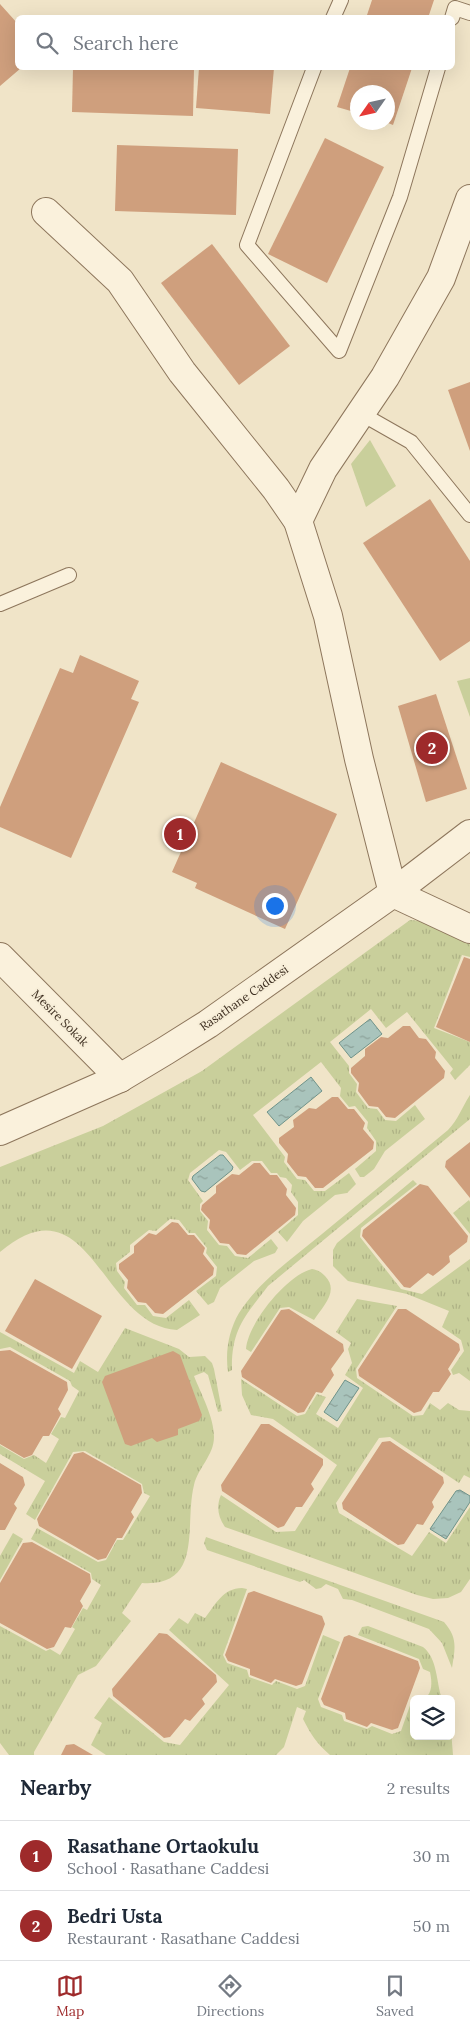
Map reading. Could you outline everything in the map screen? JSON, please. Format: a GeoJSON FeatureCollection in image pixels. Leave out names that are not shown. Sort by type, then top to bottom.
{"type":"FeatureCollection","features":[{"type":"Feature","properties":{"kind":"street"},"geometry":{"type":"LineString","coordinates":[[298,521],[322,468],[384,377],[441,278],[470,199]]}},
{"type":"Feature","properties":{"kind":"street"},"geometry":{"type":"LineString","coordinates":[[46,212],[120,281],[182,372],[276,489],[298,521],[328,616],[359,759],[393,893],[470,929]]}},
{"type":"Feature","properties":{"kind":"street","name":"Rasathane Caddesi"},"geometry":{"type":"LineString","coordinates":[[0,1132],[120,1078],[208,1024],[393,893],[470,834]]}},
{"type":"Feature","properties":{"kind":"street","name":"Mesire Sokak"},"geometry":{"type":"LineString","coordinates":[[0,958],[120,1078]]}},
{"type":"Feature","properties":{"kind":"lane"},"geometry":{"type":"LineString","coordinates":[[334,15],[341,0]]}},
{"type":"Feature","properties":{"kind":"lane"},"geometry":{"type":"LineString","coordinates":[[453,15],[455,8],[470,13]]}},
{"type":"Feature","properties":{"kind":"lane"},"geometry":{"type":"LineString","coordinates":[[313,70],[247,245],[339,351],[400,197],[437,70]]}},
{"type":"Feature","properties":{"kind":"lane"},"geometry":{"type":"LineString","coordinates":[[360,413],[411,442],[470,515]]}},
{"type":"Feature","properties":{"kind":"lane"},"geometry":{"type":"LineString","coordinates":[[0,604],[69,576]]}},
{"type":"Feature","properties":{"kind":"green space"},"geometry":{"type":"Polygon","coordinates":[[[370,440],[396,486],[366,507],[351,464],[370,440]]]}},
{"type":"Feature","properties":{"kind":"green space"},"geometry":{"type":"Polygon","coordinates":[[[470,678],[470,717],[457,681],[470,678]]]}},
{"type":"Feature","properties":{"kind":"green space"},"geometry":{"type":"Polygon","coordinates":[[[410,920],[433,925],[470,944],[470,957],[462,955],[434,1028],[470,1042],[470,1065],[455,1080],[450,1073],[453,1069],[407,1012],[386,1028],[371,1009],[330,1042],[349,1066],[349,1073],[357,1084],[356,1092],[368,1108],[377,1109],[385,1120],[396,1121],[415,1105],[425,1119],[385,1151],[374,1169],[364,1177],[360,1177],[355,1169],[376,1151],[376,1141],[367,1128],[368,1122],[355,1106],[349,1107],[340,1096],[341,1088],[321,1062],[253,1115],[285,1157],[284,1162],[297,1179],[305,1180],[314,1191],[325,1191],[349,1173],[356,1184],[347,1193],[335,1195],[303,1221],[287,1242],[278,1232],[298,1215],[298,1202],[291,1192],[292,1185],[286,1178],[280,1177],[277,1173],[271,1173],[262,1161],[252,1161],[240,1170],[226,1152],[219,1150],[190,1173],[188,1180],[203,1201],[200,1204],[200,1211],[208,1221],[207,1230],[219,1245],[227,1246],[235,1256],[248,1258],[271,1239],[278,1248],[275,1253],[254,1261],[220,1288],[214,1302],[208,1305],[196,1291],[216,1276],[217,1267],[206,1253],[207,1248],[195,1233],[189,1233],[179,1220],[170,1219],[156,1231],[149,1230],[130,1245],[130,1252],[116,1263],[117,1271],[125,1282],[124,1288],[137,1305],[145,1305],[153,1316],[166,1318],[189,1300],[200,1315],[177,1330],[151,1322],[130,1305],[76,1242],[55,1232],[30,1233],[0,1252],[0,1167],[103,1126],[202,1071],[410,920]]]}},
{"type":"Feature","properties":{"kind":"green space"},"geometry":{"type":"Polygon","coordinates":[[[470,1095],[470,1119],[268,1286],[241,1324],[234,1344],[232,1370],[228,1372],[228,1349],[233,1326],[247,1301],[266,1280],[288,1261],[448,1130],[470,1095]]]}},
{"type":"Feature","properties":{"kind":"green space"},"geometry":{"type":"Polygon","coordinates":[[[413,1180],[417,1184],[361,1228],[360,1237],[401,1289],[422,1294],[470,1259],[470,1381],[459,1373],[453,1375],[451,1370],[464,1351],[461,1340],[442,1327],[449,1311],[407,1294],[348,1281],[333,1266],[333,1250],[337,1243],[413,1180]]]}},
{"type":"Feature","properties":{"kind":"green space"},"geometry":{"type":"Polygon","coordinates":[[[469,1200],[470,1202],[470,1234],[453,1213],[469,1200]]]}},
{"type":"Feature","properties":{"kind":"green space"},"geometry":{"type":"Polygon","coordinates":[[[312,1269],[319,1271],[325,1276],[331,1287],[328,1299],[314,1320],[289,1307],[280,1308],[251,1352],[246,1349],[248,1338],[254,1326],[270,1302],[291,1280],[312,1269]]]}},
{"type":"Feature","properties":{"kind":"green space"},"geometry":{"type":"Polygon","coordinates":[[[357,1299],[397,1306],[356,1369],[357,1378],[413,1416],[423,1415],[430,1403],[440,1410],[448,1403],[459,1410],[470,1411],[470,1478],[464,1475],[459,1483],[390,1437],[379,1438],[336,1503],[339,1513],[412,1556],[429,1532],[446,1543],[470,1507],[470,1579],[461,1592],[448,1598],[433,1599],[417,1595],[225,1527],[219,1515],[218,1507],[221,1495],[276,1532],[295,1531],[337,1465],[273,1419],[251,1415],[242,1395],[241,1379],[297,1416],[305,1414],[317,1394],[326,1397],[316,1414],[338,1428],[363,1388],[345,1375],[352,1363],[348,1349],[351,1343],[336,1332],[357,1299]]]}},
{"type":"Feature","properties":{"kind":"green space"},"geometry":{"type":"Polygon","coordinates":[[[125,1328],[179,1349],[189,1357],[205,1356],[212,1363],[214,1369],[222,1411],[218,1412],[208,1375],[204,1372],[194,1376],[210,1414],[214,1437],[209,1456],[194,1485],[187,1550],[183,1564],[175,1575],[162,1582],[142,1583],[122,1613],[131,1621],[96,1666],[78,1675],[34,1755],[9,1755],[0,1743],[0,1626],[46,1651],[50,1649],[60,1655],[75,1629],[72,1627],[83,1608],[87,1610],[101,1585],[92,1579],[91,1573],[31,1539],[37,1528],[98,1562],[106,1560],[117,1540],[123,1540],[150,1496],[144,1493],[142,1484],[85,1451],[73,1452],[35,1520],[26,1514],[45,1481],[0,1454],[0,1445],[24,1459],[34,1455],[46,1463],[59,1439],[51,1434],[61,1417],[65,1418],[79,1391],[72,1386],[70,1381],[10,1347],[0,1349],[0,1332],[74,1373],[80,1361],[98,1372],[125,1328]]]}},
{"type":"Feature","properties":{"kind":"green space"},"geometry":{"type":"Polygon","coordinates":[[[13,1533],[23,1539],[0,1580],[0,1556],[13,1533]]]}},
{"type":"Feature","properties":{"kind":"green space"},"geometry":{"type":"Polygon","coordinates":[[[206,1537],[444,1622],[452,1633],[453,1638],[452,1668],[442,1643],[429,1629],[352,1600],[343,1599],[338,1589],[326,1584],[316,1589],[304,1580],[300,1582],[207,1550],[204,1543],[206,1537]]]}},
{"type":"Feature","properties":{"kind":"green space"},"geometry":{"type":"Polygon","coordinates":[[[235,1589],[247,1589],[223,1655],[227,1663],[247,1670],[249,1677],[272,1685],[276,1681],[297,1689],[305,1686],[323,1635],[340,1642],[318,1699],[321,1707],[342,1715],[344,1721],[367,1729],[372,1726],[392,1734],[401,1731],[410,1706],[410,1740],[452,1740],[453,1755],[330,1755],[311,1734],[303,1719],[306,1711],[297,1707],[284,1747],[276,1755],[106,1755],[91,1745],[102,1723],[94,1718],[109,1697],[164,1742],[180,1745],[229,1685],[169,1630],[179,1618],[188,1624],[195,1613],[205,1618],[225,1594],[235,1589]]]}},
{"type":"Feature","properties":{"kind":"green space"},"geometry":{"type":"Polygon","coordinates":[[[368,1626],[423,1647],[434,1664],[441,1695],[428,1695],[431,1687],[430,1672],[423,1669],[419,1659],[358,1635],[362,1627],[368,1626]]]}},
{"type":"Feature","properties":{"kind":"water"},"geometry":{"type":"Polygon","coordinates":[[[370,1019],[382,1034],[351,1058],[339,1043],[370,1019]]]}},
{"type":"Feature","properties":{"kind":"water"},"geometry":{"type":"Polygon","coordinates":[[[311,1077],[322,1091],[279,1126],[267,1112],[311,1077]]]}},
{"type":"Feature","properties":{"kind":"water"},"geometry":{"type":"Polygon","coordinates":[[[220,1155],[223,1155],[233,1167],[232,1170],[205,1192],[201,1191],[192,1179],[193,1176],[220,1155]]]}},
{"type":"Feature","properties":{"kind":"water"},"geometry":{"type":"Polygon","coordinates":[[[345,1380],[359,1388],[337,1421],[324,1412],[345,1380]]]}},
{"type":"Feature","properties":{"kind":"water"},"geometry":{"type":"Polygon","coordinates":[[[460,1490],[470,1496],[470,1502],[446,1539],[430,1529],[456,1491],[460,1490]]]}},
{"type":"Feature","properties":{"kind":"building"},"geometry":{"type":"Polygon","coordinates":[[[372,0],[434,0],[429,15],[367,15],[372,0]]]}},
{"type":"Feature","properties":{"kind":"building"},"geometry":{"type":"Polygon","coordinates":[[[0,4],[15,21],[15,70],[19,70],[0,86],[0,4]]]}},
{"type":"Feature","properties":{"kind":"building"},"geometry":{"type":"Polygon","coordinates":[[[73,70],[194,70],[193,116],[72,112],[73,70]]]}},
{"type":"Feature","properties":{"kind":"building"},"geometry":{"type":"Polygon","coordinates":[[[199,70],[274,70],[270,114],[196,108],[199,70]]]}},
{"type":"Feature","properties":{"kind":"building"},"geometry":{"type":"Polygon","coordinates":[[[349,70],[411,70],[395,119],[395,85],[350,85],[350,111],[337,107],[349,70]]]}},
{"type":"Feature","properties":{"kind":"building"},"geometry":{"type":"Polygon","coordinates":[[[325,138],[384,167],[327,283],[268,254],[325,138]]]}},
{"type":"Feature","properties":{"kind":"building"},"geometry":{"type":"Polygon","coordinates":[[[117,145],[238,149],[236,215],[115,211],[117,145]]]}},
{"type":"Feature","properties":{"kind":"building"},"geometry":{"type":"Polygon","coordinates":[[[212,244],[290,346],[239,385],[161,283],[212,244]]]}},
{"type":"Feature","properties":{"kind":"building"},"geometry":{"type":"Polygon","coordinates":[[[470,382],[470,451],[448,390],[470,382]]]}},
{"type":"Feature","properties":{"kind":"building"},"geometry":{"type":"Polygon","coordinates":[[[430,499],[470,561],[470,641],[440,661],[363,543],[430,499]]]}},
{"type":"Feature","properties":{"kind":"building"},"geometry":{"type":"Polygon","coordinates":[[[80,655],[139,681],[131,699],[139,702],[71,858],[0,827],[0,807],[60,668],[73,673],[80,655]]]}},
{"type":"Feature","properties":{"kind":"building"},"geometry":{"type":"Polygon","coordinates":[[[436,694],[467,789],[426,802],[398,706],[436,694]]]}},
{"type":"Feature","properties":{"kind":"building"},"geometry":{"type":"Polygon","coordinates":[[[221,762],[337,814],[285,929],[195,888],[197,883],[172,872],[221,762]]]}},
{"type":"Feature","properties":{"kind":"building"},"geometry":{"type":"Polygon","coordinates":[[[464,957],[470,959],[470,1042],[436,1027],[464,957]]]}},
{"type":"Feature","properties":{"kind":"building"},"geometry":{"type":"Polygon","coordinates":[[[403,1026],[410,1026],[419,1038],[426,1039],[436,1052],[435,1058],[445,1071],[444,1078],[395,1118],[386,1117],[378,1107],[369,1106],[358,1091],[359,1083],[351,1073],[351,1068],[365,1056],[365,1049],[381,1037],[388,1038],[403,1026]]]}},
{"type":"Feature","properties":{"kind":"building"},"geometry":{"type":"Polygon","coordinates":[[[332,1097],[338,1097],[348,1109],[354,1109],[365,1123],[363,1129],[374,1142],[373,1149],[323,1188],[315,1188],[306,1177],[298,1176],[287,1162],[288,1154],[279,1143],[279,1138],[294,1127],[293,1120],[309,1108],[316,1109],[332,1097]]]}},
{"type":"Feature","properties":{"kind":"building"},"geometry":{"type":"Polygon","coordinates":[[[470,1142],[470,1198],[445,1167],[446,1161],[470,1142]]]}},
{"type":"Feature","properties":{"kind":"building"},"geometry":{"type":"Polygon","coordinates":[[[254,1163],[260,1163],[270,1175],[277,1175],[287,1189],[286,1195],[296,1208],[295,1215],[246,1255],[237,1254],[229,1244],[220,1243],[209,1228],[210,1220],[201,1210],[202,1205],[216,1193],[216,1186],[232,1174],[239,1175],[254,1163]]]}},
{"type":"Feature","properties":{"kind":"building"},"geometry":{"type":"Polygon","coordinates":[[[420,1184],[428,1186],[468,1236],[467,1242],[449,1256],[450,1262],[433,1276],[428,1273],[410,1288],[404,1287],[362,1236],[363,1230],[420,1184]]]}},
{"type":"Feature","properties":{"kind":"building"},"geometry":{"type":"Polygon","coordinates":[[[172,1222],[178,1223],[188,1235],[194,1235],[205,1248],[203,1254],[214,1268],[213,1275],[163,1314],[155,1313],[146,1303],[138,1302],[127,1288],[128,1280],[119,1269],[119,1264],[134,1253],[134,1246],[149,1233],[156,1235],[172,1222]]]}},
{"type":"Feature","properties":{"kind":"building"},"geometry":{"type":"Polygon","coordinates":[[[35,1279],[102,1316],[72,1369],[5,1331],[35,1279]]]}},
{"type":"Feature","properties":{"kind":"building"},"geometry":{"type":"Polygon","coordinates":[[[289,1309],[343,1344],[344,1351],[331,1369],[334,1375],[322,1393],[316,1392],[304,1412],[298,1413],[242,1377],[241,1371],[281,1310],[289,1309]]]}},
{"type":"Feature","properties":{"kind":"building"},"geometry":{"type":"Polygon","coordinates":[[[398,1309],[406,1309],[459,1344],[460,1350],[448,1369],[451,1374],[439,1392],[433,1392],[421,1411],[414,1413],[359,1376],[358,1370],[398,1309]]]}},
{"type":"Feature","properties":{"kind":"building"},"geometry":{"type":"Polygon","coordinates":[[[10,1350],[67,1382],[68,1390],[58,1409],[61,1414],[49,1436],[43,1436],[32,1455],[24,1458],[0,1444],[0,1351],[10,1350]]]}},
{"type":"Feature","properties":{"kind":"building"},"geometry":{"type":"Polygon","coordinates":[[[173,1351],[180,1355],[202,1415],[199,1421],[178,1429],[178,1435],[157,1442],[152,1438],[131,1446],[125,1444],[102,1382],[105,1376],[173,1351]]]}},
{"type":"Feature","properties":{"kind":"building"},"geometry":{"type":"Polygon","coordinates":[[[261,1424],[269,1424],[323,1459],[323,1465],[311,1484],[314,1489],[302,1507],[296,1507],[284,1526],[278,1528],[222,1491],[221,1485],[261,1424]]]}},
{"type":"Feature","properties":{"kind":"building"},"geometry":{"type":"Polygon","coordinates":[[[390,1441],[443,1477],[444,1483],[432,1502],[434,1507],[423,1525],[417,1524],[404,1544],[398,1545],[343,1509],[342,1503],[382,1442],[390,1441]]]}},
{"type":"Feature","properties":{"kind":"building"},"geometry":{"type":"Polygon","coordinates":[[[83,1452],[141,1485],[142,1493],[131,1512],[134,1517],[122,1538],[117,1538],[106,1558],[98,1560],[39,1526],[37,1519],[74,1454],[83,1452]]]}},
{"type":"Feature","properties":{"kind":"building"},"geometry":{"type":"Polygon","coordinates":[[[0,1463],[23,1477],[25,1485],[14,1504],[17,1508],[5,1530],[0,1530],[0,1463]]]}},
{"type":"Feature","properties":{"kind":"building"},"geometry":{"type":"Polygon","coordinates":[[[32,1542],[90,1574],[91,1582],[80,1601],[83,1606],[71,1628],[65,1627],[54,1647],[47,1649],[0,1623],[0,1583],[23,1543],[32,1542]]]}},
{"type":"Feature","properties":{"kind":"building"},"geometry":{"type":"Polygon","coordinates":[[[254,1591],[322,1616],[325,1624],[302,1684],[296,1686],[275,1679],[271,1683],[250,1675],[250,1669],[228,1661],[225,1655],[248,1593],[254,1591]]]}},
{"type":"Feature","properties":{"kind":"building"},"geometry":{"type":"Polygon","coordinates":[[[159,1633],[167,1634],[216,1675],[217,1682],[202,1699],[205,1704],[190,1721],[185,1719],[170,1737],[164,1738],[113,1696],[112,1689],[159,1633]]]}},
{"type":"Feature","properties":{"kind":"building"},"geometry":{"type":"Polygon","coordinates":[[[349,1635],[418,1661],[420,1668],[398,1728],[392,1730],[371,1723],[367,1727],[346,1719],[345,1713],[324,1705],[321,1699],[344,1637],[349,1635]]]}},
{"type":"Feature","properties":{"kind":"building"},"geometry":{"type":"Polygon","coordinates":[[[74,1744],[93,1755],[61,1755],[66,1745],[74,1744]]]}},
{"type":"Feature","properties":{"kind":"place","name":"Bedri Usta"},"geometry":{"type":"Point","coordinates":[432,748]}},
{"type":"Feature","properties":{"kind":"place","name":"Rasathane Ortaokulu"},"geometry":{"type":"Point","coordinates":[180,834]}}]}
